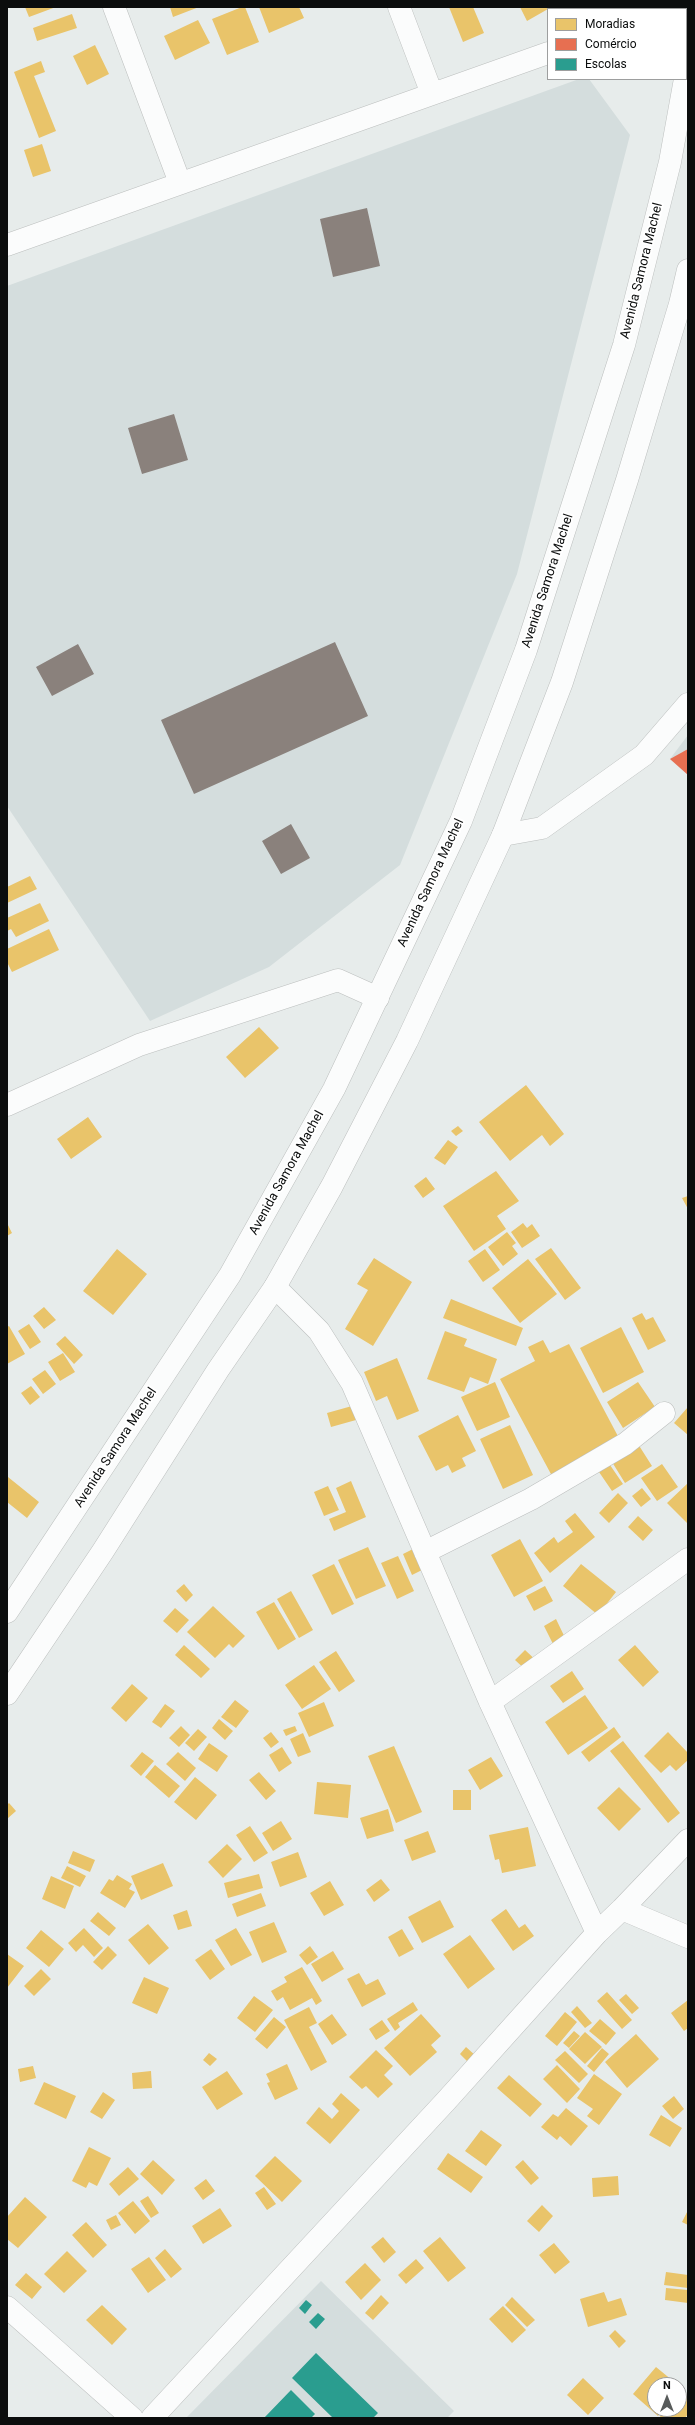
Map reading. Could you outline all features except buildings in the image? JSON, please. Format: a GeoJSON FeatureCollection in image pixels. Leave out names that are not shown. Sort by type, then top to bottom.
{"type":"FeatureCollection","features":[{"type":"Feature","properties":{"kind":"main road"},"geometry":{"type":"LineString","coordinates":[[114,7],[180,183]]}},
{"type":"Feature","properties":{"kind":"main road"},"geometry":{"type":"LineString","coordinates":[[398,7],[432,94]]}},
{"type":"Feature","properties":{"kind":"main road"},"geometry":{"type":"LineString","coordinates":[[7,245],[547,53]]}},
{"type":"Feature","properties":{"kind":"main road","name":"Avenida Samora Machel"},"geometry":{"type":"LineString","coordinates":[[7,1612],[230,1275],[334,1089],[461,821],[526,650],[624,345],[670,162],[685,80]]}},
{"type":"Feature","properties":{"kind":"main road"},"geometry":{"type":"LineString","coordinates":[[7,1694],[103,1551],[218,1370],[275,1288],[332,1186],[407,1041],[503,835],[562,682],[627,480],[680,304],[688,270]]}},
{"type":"Feature","properties":{"kind":"main road"},"geometry":{"type":"LineString","coordinates":[[503,835],[542,828],[644,755],[688,704]]}},
{"type":"Feature","properties":{"kind":"main road"},"geometry":{"type":"LineString","coordinates":[[7,1105],[139,1045],[338,980],[378,998]]}},
{"type":"Feature","properties":{"kind":"main road"},"geometry":{"type":"LineString","coordinates":[[275,1288],[319,1331],[352,1383],[490,1702],[597,1933]]}},
{"type":"Feature","properties":{"kind":"main road"},"geometry":{"type":"LineString","coordinates":[[425,1552],[531,1499],[626,1444],[664,1413]]}},
{"type":"Feature","properties":{"kind":"main road"},"geometry":{"type":"LineString","coordinates":[[490,1702],[688,1559]]}},
{"type":"Feature","properties":{"kind":"main road"},"geometry":{"type":"LineString","coordinates":[[152,2418],[446,2101],[597,1933],[688,1840]]}},
{"type":"Feature","properties":{"kind":"main road"},"geometry":{"type":"LineString","coordinates":[[622,1909],[688,1937]]}},
{"type":"Feature","properties":{"kind":"main road"},"geometry":{"type":"LineString","coordinates":[[7,2307],[132,2418]]}},
{"type":"Feature","properties":{"kind":"shaded area"},"geometry":{"type":"Polygon","coordinates":[[[576,80],[590,80],[630,135],[517,574],[400,865],[269,967],[150,1021],[7,806],[7,286],[576,80]]]}},
{"type":"Feature","properties":{"kind":"shaded area"},"geometry":{"type":"Polygon","coordinates":[[[688,735],[688,775],[670,759],[688,735]]]}},
{"type":"Feature","properties":{"kind":"shaded area"},"geometry":{"type":"Polygon","coordinates":[[[321,2281],[454,2411],[447,2418],[186,2418],[321,2281]]]}}]}
